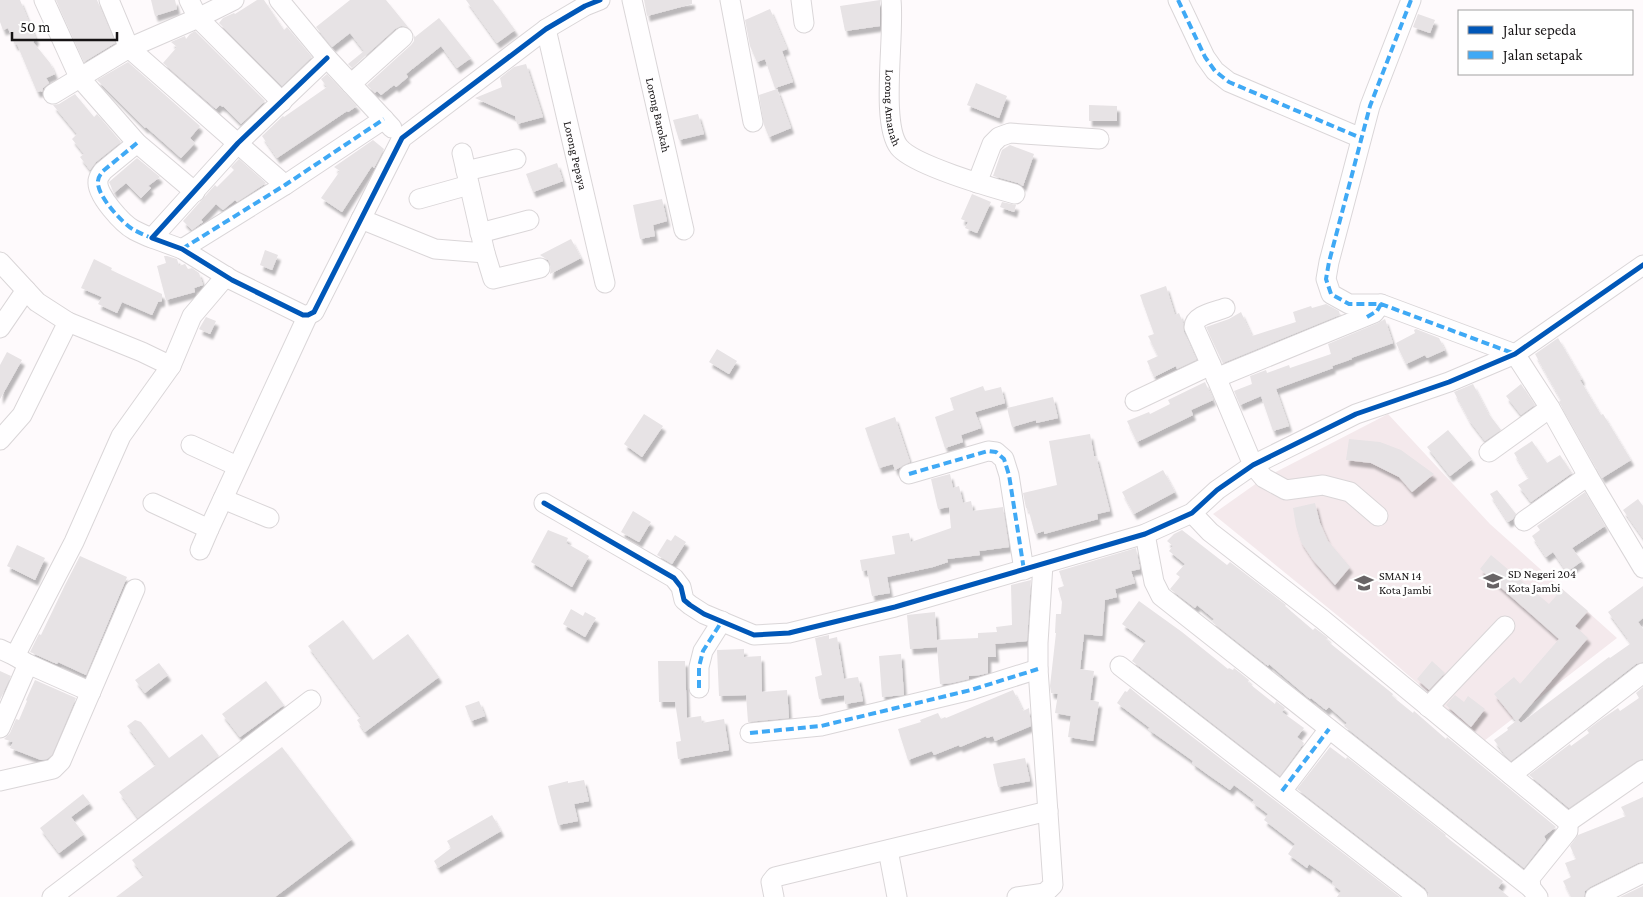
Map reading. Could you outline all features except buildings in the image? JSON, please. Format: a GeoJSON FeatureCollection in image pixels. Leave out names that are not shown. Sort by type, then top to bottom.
{"type":"FeatureCollection","features":[{"type":"Feature","properties":{"kind":"street"},"geometry":{"type":"LineString","coordinates":[[44,0],[79,77],[136,143],[195,192]]}},
{"type":"Feature","properties":{"kind":"street"},"geometry":{"type":"LineString","coordinates":[[109,0],[129,48],[285,185]]}},
{"type":"Feature","properties":{"kind":"street"},"geometry":{"type":"LineString","coordinates":[[189,0],[198,18],[282,102]]}},
{"type":"Feature","properties":{"kind":"street"},"geometry":{"type":"LineString","coordinates":[[53,94],[129,48],[234,0]]}},
{"type":"Feature","properties":{"kind":"street"},"geometry":{"type":"LineString","coordinates":[[279,0],[327,58],[402,138]]}},
{"type":"Feature","properties":{"kind":"street"},"geometry":{"type":"LineString","coordinates":[[136,143],[103,171],[97,183],[101,194],[115,213],[135,230],[182,249],[232,280],[302,315],[308,315],[314,312],[402,138],[546,29],[569,7],[585,6],[600,0]]}},
{"type":"Feature","properties":{"kind":"street","name":"Lorong Barokah"},"geometry":{"type":"LineString","coordinates":[[632,0],[684,230]]}},
{"type":"Feature","properties":{"kind":"street"},"geometry":{"type":"LineString","coordinates":[[730,0],[753,122]]}},
{"type":"Feature","properties":{"kind":"street"},"geometry":{"type":"LineString","coordinates":[[800,0],[804,24]]}},
{"type":"Feature","properties":{"kind":"street","name":"Lorong Amanah"},"geometry":{"type":"LineString","coordinates":[[891,0],[890,105],[894,140],[904,152],[936,168],[1015,194]]}},
{"type":"Feature","properties":{"kind":"street"},"geometry":{"type":"LineString","coordinates":[[1178,0],[1205,57],[1215,71],[1229,82],[1361,138]]}},
{"type":"Feature","properties":{"kind":"street"},"geometry":{"type":"LineString","coordinates":[[1411,0],[1370,106],[1361,138],[1329,262],[1326,279],[1331,294],[1349,304],[1381,304],[1515,354],[1550,408],[1643,568]]}},
{"type":"Feature","properties":{"kind":"street","name":"Lorong Pepaya"},"geometry":{"type":"LineString","coordinates":[[546,29],[605,284]]}},
{"type":"Feature","properties":{"kind":"street"},"geometry":{"type":"LineString","coordinates":[[352,84],[403,37]]}},
{"type":"Feature","properties":{"kind":"street"},"geometry":{"type":"LineString","coordinates":[[152,238],[238,143],[327,58]]}},
{"type":"Feature","properties":{"kind":"street"},"geometry":{"type":"LineString","coordinates":[[182,249],[384,120]]}},
{"type":"Feature","properties":{"kind":"street"},"geometry":{"type":"LineString","coordinates":[[977,183],[992,144],[999,137],[1010,134],[1099,139]]}},
{"type":"Feature","properties":{"kind":"street"},"geometry":{"type":"LineString","coordinates":[[419,199],[466,170],[516,159]]}},
{"type":"Feature","properties":{"kind":"street"},"geometry":{"type":"LineString","coordinates":[[466,170],[485,254],[493,279],[540,268]]}},
{"type":"Feature","properties":{"kind":"street"},"geometry":{"type":"LineString","coordinates":[[361,219],[434,249],[485,254]]}},
{"type":"Feature","properties":{"kind":"street"},"geometry":{"type":"LineString","coordinates":[[480,233],[529,220]]}},
{"type":"Feature","properties":{"kind":"street"},"geometry":{"type":"LineString","coordinates":[[0,262],[37,302],[68,322],[171,366]]}},
{"type":"Feature","properties":{"kind":"street"},"geometry":{"type":"LineString","coordinates":[[544,503],[674,578],[681,588],[684,600],[697,610],[754,635],[788,633],[895,607],[1145,534],[1192,512],[1217,490],[1253,465],[1356,414],[1449,382],[1515,354],[1643,265]]}},
{"type":"Feature","properties":{"kind":"street"},"geometry":{"type":"LineString","coordinates":[[0,728],[14,656],[74,542],[121,436],[171,366],[192,316],[226,276]]}},
{"type":"Feature","properties":{"kind":"street"},"geometry":{"type":"LineString","coordinates":[[0,328],[26,290]]}},
{"type":"Feature","properties":{"kind":"street"},"geometry":{"type":"LineString","coordinates":[[1135,401],[1367,316],[1377,311],[1381,304]]}},
{"type":"Feature","properties":{"kind":"street"},"geometry":{"type":"LineString","coordinates":[[1225,308],[1197,319],[1194,327],[1253,465],[1264,478],[1286,490],[1323,485],[1350,492],[1378,516]]}},
{"type":"Feature","properties":{"kind":"street"},"geometry":{"type":"LineString","coordinates":[[200,550],[222,498],[308,315]]}},
{"type":"Feature","properties":{"kind":"street"},"geometry":{"type":"LineString","coordinates":[[0,440],[22,415],[68,322]]}},
{"type":"Feature","properties":{"kind":"street"},"geometry":{"type":"LineString","coordinates":[[1489,452],[1550,408]]}},
{"type":"Feature","properties":{"kind":"street"},"geometry":{"type":"LineString","coordinates":[[191,445],[237,466]]}},
{"type":"Feature","properties":{"kind":"street"},"geometry":{"type":"LineString","coordinates":[[910,474],[988,451],[996,452],[1004,459],[1009,475],[1024,570]]}},
{"type":"Feature","properties":{"kind":"street"},"geometry":{"type":"LineString","coordinates":[[1524,521],[1588,476]]}},
{"type":"Feature","properties":{"kind":"street"},"geometry":{"type":"LineString","coordinates":[[222,498],[269,518]]}},
{"type":"Feature","properties":{"kind":"street"},"geometry":{"type":"LineString","coordinates":[[153,503],[209,529]]}},
{"type":"Feature","properties":{"kind":"street"},"geometry":{"type":"LineString","coordinates":[[1192,512],[1210,532],[1322,619],[1568,822],[1568,831],[1530,878],[1535,893]]}},
{"type":"Feature","properties":{"kind":"street"},"geometry":{"type":"LineString","coordinates":[[1145,534],[1154,582],[1161,596],[1535,893]]}},
{"type":"Feature","properties":{"kind":"street"},"geometry":{"type":"LineString","coordinates":[[1017,897],[1045,893],[1054,885],[1038,669],[1043,564]]}},
{"type":"Feature","properties":{"kind":"street"},"geometry":{"type":"LineString","coordinates":[[0,781],[53,769],[61,761],[135,589]]}},
{"type":"Feature","properties":{"kind":"street"},"geometry":{"type":"LineString","coordinates":[[699,688],[699,667],[703,651],[722,621]]}},
{"type":"Feature","properties":{"kind":"street"},"geometry":{"type":"LineString","coordinates":[[1428,707],[1505,626]]}},
{"type":"Feature","properties":{"kind":"street"},"geometry":{"type":"LineString","coordinates":[[14,656],[91,692]]}},
{"type":"Feature","properties":{"kind":"street"},"geometry":{"type":"LineString","coordinates":[[1120,666],[1418,897]]}},
{"type":"Feature","properties":{"kind":"street"},"geometry":{"type":"LineString","coordinates":[[750,733],[821,726],[971,690],[1038,669]]}},
{"type":"Feature","properties":{"kind":"street"},"geometry":{"type":"LineString","coordinates":[[1511,774],[1643,673]]}},
{"type":"Feature","properties":{"kind":"street"},"geometry":{"type":"LineString","coordinates":[[52,897],[311,700]]}},
{"type":"Feature","properties":{"kind":"street"},"geometry":{"type":"LineString","coordinates":[[1282,791],[1329,729]]}},
{"type":"Feature","properties":{"kind":"street"},"geometry":{"type":"LineString","coordinates":[[1568,822],[1643,770]]}},
{"type":"Feature","properties":{"kind":"street"},"geometry":{"type":"LineString","coordinates":[[774,897],[771,882],[775,877],[1048,811]]}},
{"type":"Feature","properties":{"kind":"street"},"geometry":{"type":"LineString","coordinates":[[888,850],[897,897]]}},
{"type":"Feature","properties":{"kind":"street"},"geometry":{"type":"LineString","coordinates":[[1596,897],[1643,873]]}},
{"type":"Feature","properties":{"kind":"shaded area"},"geometry":{"type":"Polygon","coordinates":[[[1388,414],[1490,524],[1617,638],[1484,741],[1370,642],[1213,514],[1264,478],[1388,414]]]}},
{"type":"Feature","properties":{"kind":"marked path"},"geometry":{"type":"LineString","coordinates":[[1178,0],[1205,57],[1215,71],[1229,82],[1361,138]]}},
{"type":"Feature","properties":{"kind":"marked path"},"geometry":{"type":"LineString","coordinates":[[1411,0],[1370,106],[1326,279],[1331,294],[1349,304],[1381,304],[1515,354]]}},
{"type":"Feature","properties":{"kind":"marked path"},"geometry":{"type":"LineString","coordinates":[[182,249],[285,185],[384,119]]}},
{"type":"Feature","properties":{"kind":"marked path"},"geometry":{"type":"LineString","coordinates":[[137,143],[103,171],[98,181],[101,194],[123,222],[134,230],[152,238]]}},
{"type":"Feature","properties":{"kind":"marked path"},"geometry":{"type":"LineString","coordinates":[[1367,317],[1377,311],[1381,304]]}},
{"type":"Feature","properties":{"kind":"marked path"},"geometry":{"type":"LineString","coordinates":[[909,474],[988,451],[996,452],[1004,459],[1009,475],[1024,570]]}},
{"type":"Feature","properties":{"kind":"marked path"},"geometry":{"type":"LineString","coordinates":[[699,688],[699,667],[703,651],[722,621],[719,620]]}},
{"type":"Feature","properties":{"kind":"marked path"},"geometry":{"type":"LineString","coordinates":[[750,733],[821,726],[971,690],[1038,669]]}},
{"type":"Feature","properties":{"kind":"marked path"},"geometry":{"type":"LineString","coordinates":[[1282,791],[1329,729]]}},
{"type":"Feature","properties":{"kind":"cycle path"},"geometry":{"type":"LineString","coordinates":[[327,58],[238,143],[152,238],[182,249],[232,280],[303,315],[314,312],[402,138],[546,29],[585,6],[600,0]]}},
{"type":"Feature","properties":{"kind":"cycle path"},"geometry":{"type":"LineString","coordinates":[[544,503],[674,578],[681,587],[684,600],[704,614],[754,635],[789,633],[895,607],[1145,534],[1192,513],[1217,490],[1253,465],[1356,414],[1449,382],[1515,354],[1643,265]]}},
{"type":"Feature","properties":{"kind":"place","name":"SD Negeri 204 Kota Jambi"},"geometry":{"type":"Point","coordinates":[1493,581]}},
{"type":"Feature","properties":{"kind":"place","name":"SMAN 14 Kota Jambi"},"geometry":{"type":"Point","coordinates":[1364,583]}}]}
